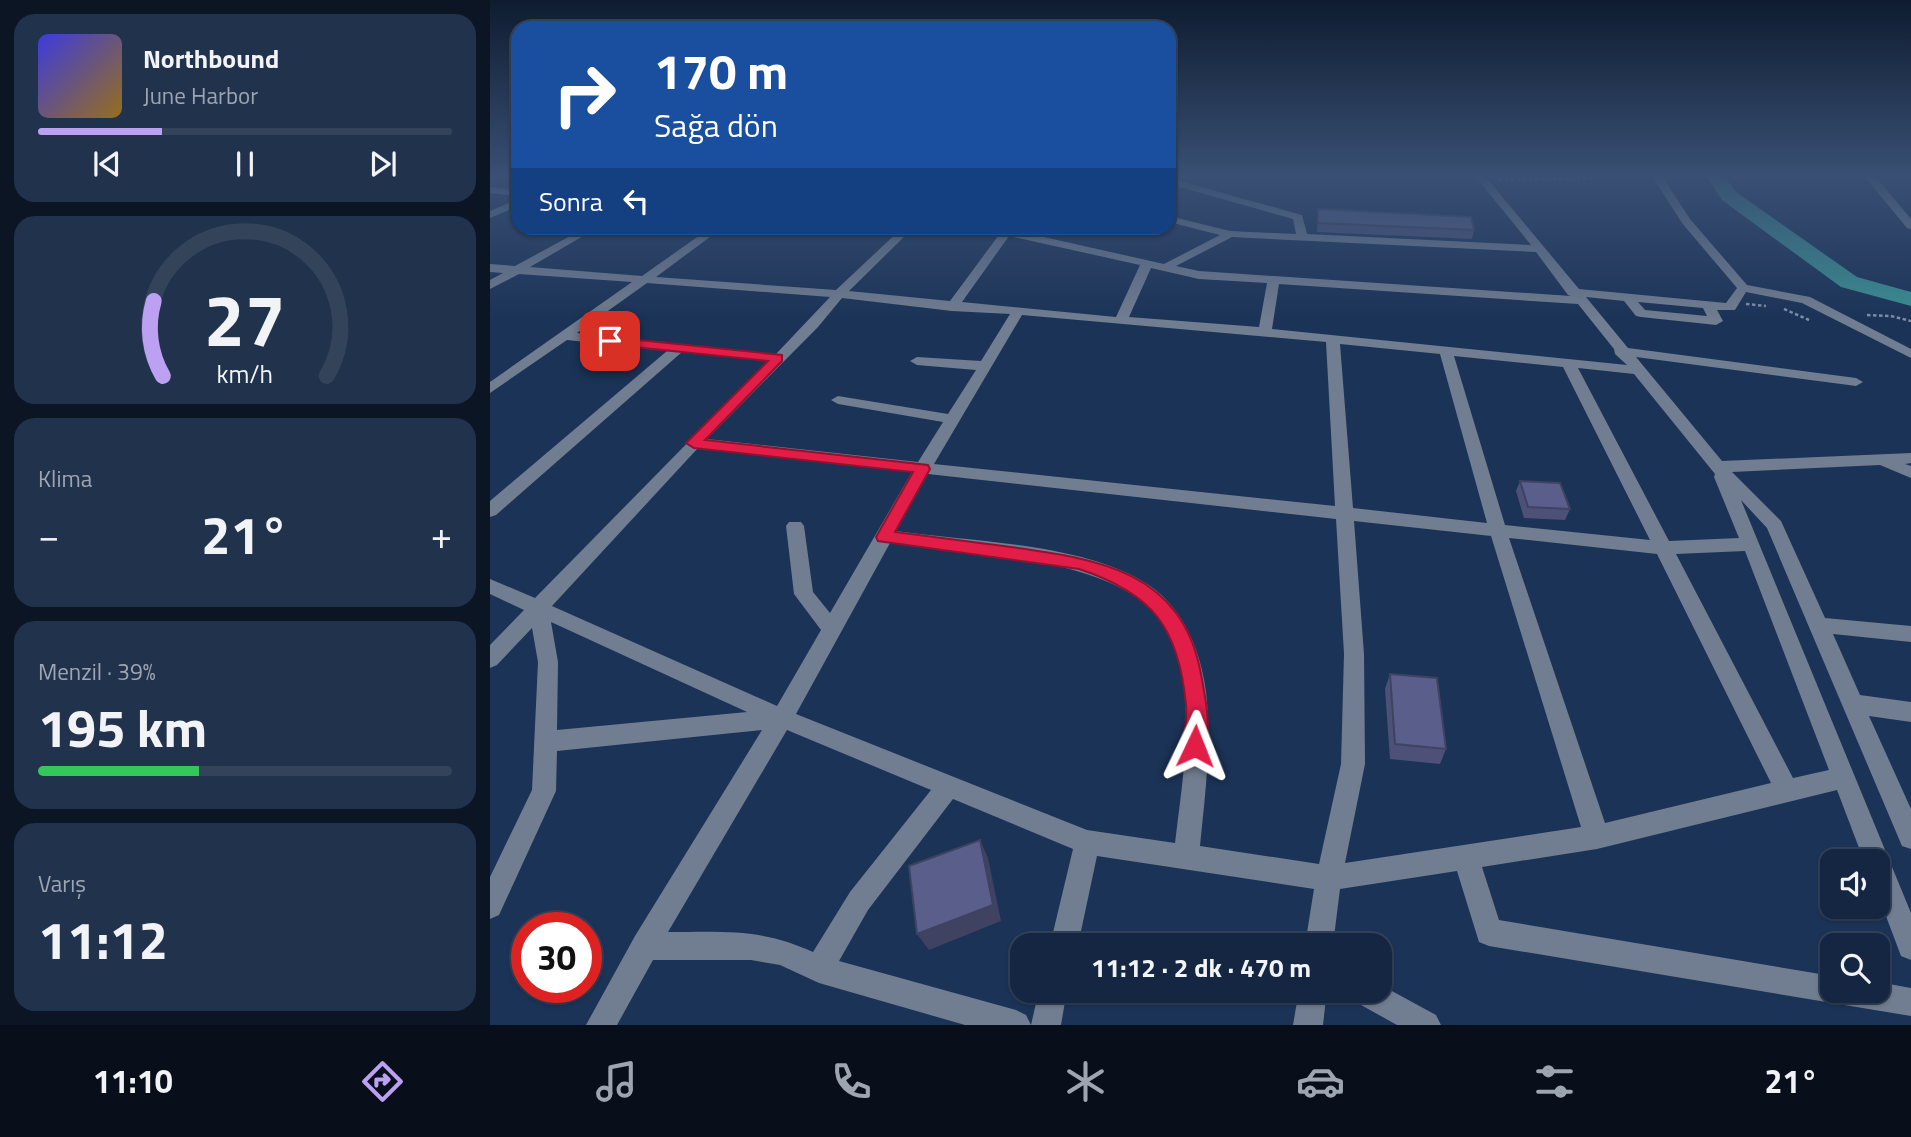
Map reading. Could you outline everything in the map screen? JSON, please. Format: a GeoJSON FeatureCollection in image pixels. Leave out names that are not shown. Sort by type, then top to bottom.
{"type":"FeatureCollection","features":[{"type":"Feature","properties":{"kind":"street"},"geometry":{"type":"LineString","coordinates":[[1189,224],[1230,234],[1539,248]]}},
{"type":"Feature","properties":{"kind":"street"},"geometry":{"type":"LineString","coordinates":[[1299,224],[1302,237]]}},
{"type":"Feature","properties":{"kind":"street"},"geometry":{"type":"LineString","coordinates":[[1519,224],[1620,351],[1718,467],[1775,525],[1911,837]]}},
{"type":"Feature","properties":{"kind":"street"},"geometry":{"type":"LineString","coordinates":[[1688,224],[1743,288],[1806,300],[1911,354]]}},
{"type":"Feature","properties":{"kind":"street"},"geometry":{"type":"LineString","coordinates":[[1164,268],[1230,234]]}},
{"type":"Feature","properties":{"kind":"street"},"geometry":{"type":"LineString","coordinates":[[490,285],[580,235]]}},
{"type":"Feature","properties":{"kind":"street"},"geometry":{"type":"LineString","coordinates":[[490,389],[708,235]]}},
{"type":"Feature","properties":{"kind":"street"},"geometry":{"type":"LineString","coordinates":[[490,659],[694,443],[813,324],[839,294],[901,235]]}},
{"type":"Feature","properties":{"kind":"street"},"geometry":{"type":"LineString","coordinates":[[952,307],[1003,235]]}},
{"type":"Feature","properties":{"kind":"street"},"geometry":{"type":"LineString","coordinates":[[1028,235],[1199,275],[1628,298],[1641,313],[1716,320],[1708,305],[1730,307],[1743,288]]}},
{"type":"Feature","properties":{"kind":"street"},"geometry":{"type":"LineString","coordinates":[[1121,321],[1147,264]]}},
{"type":"Feature","properties":{"kind":"street"},"geometry":{"type":"LineString","coordinates":[[490,268],[839,294],[952,307],[1121,321],[1176,323],[1637,370]]}},
{"type":"Feature","properties":{"kind":"street"},"geometry":{"type":"LineString","coordinates":[[1265,333],[1275,280]]}},
{"type":"Feature","properties":{"kind":"street"},"geometry":{"type":"LineString","coordinates":[[601,1025],[645,946],[782,718],[922,469],[1018,312]]}},
{"type":"Feature","properties":{"kind":"street"},"geometry":{"type":"LineString","coordinates":[[565,336],[778,358]]}},
{"type":"Feature","properties":{"kind":"street"},"geometry":{"type":"LineString","coordinates":[[1321,933],[1329,878],[1353,764],[1354,654],[1333,341]]}},
{"type":"Feature","properties":{"kind":"street"},"geometry":{"type":"LineString","coordinates":[[490,511],[677,349]]}},
{"type":"Feature","properties":{"kind":"street"},"geometry":{"type":"LineString","coordinates":[[1446,351],[1498,531],[1597,837]]}},
{"type":"Feature","properties":{"kind":"street"},"geometry":{"type":"LineString","coordinates":[[1620,351],[1856,382]]}},
{"type":"Feature","properties":{"kind":"street"},"geometry":{"type":"LineString","coordinates":[[917,361],[985,366]]}},
{"type":"Feature","properties":{"kind":"street"},"geometry":{"type":"LineString","coordinates":[[1569,364],[1787,791]]}},
{"type":"Feature","properties":{"kind":"street"},"geometry":{"type":"LineString","coordinates":[[838,400],[953,419]]}},
{"type":"Feature","properties":{"kind":"street"},"geometry":{"type":"LineString","coordinates":[[694,443],[1662,548],[1751,544]]}},
{"type":"Feature","properties":{"kind":"street"},"geometry":{"type":"LineString","coordinates":[[1718,467],[1911,458]]}},
{"type":"Feature","properties":{"kind":"street"},"geometry":{"type":"LineString","coordinates":[[1882,459],[1911,473]]}},
{"type":"Feature","properties":{"kind":"street"},"geometry":{"type":"LineString","coordinates":[[1718,467],[1872,849]]}},
{"type":"Feature","properties":{"kind":"street"},"geometry":{"type":"LineString","coordinates":[[795,526],[804,594],[832,630]]}},
{"type":"Feature","properties":{"kind":"street"},"geometry":{"type":"LineString","coordinates":[[884,537],[1079,562],[1129,582],[1157,603],[1170,617],[1187,650],[1195,694],[1195,766],[1186,858]]}},
{"type":"Feature","properties":{"kind":"street"},"geometry":{"type":"LineString","coordinates":[[490,586],[782,718],[1087,842],[1186,858],[1329,878],[1597,837],[1844,777]]}},
{"type":"Feature","properties":{"kind":"street"},"geometry":{"type":"LineString","coordinates":[[490,906],[544,792],[548,662],[538,608]]}},
{"type":"Feature","properties":{"kind":"street"},"geometry":{"type":"LineString","coordinates":[[1818,625],[1911,634]]}},
{"type":"Feature","properties":{"kind":"street"},"geometry":{"type":"LineString","coordinates":[[1854,704],[1911,712]]}},
{"type":"Feature","properties":{"kind":"street"},"geometry":{"type":"LineString","coordinates":[[544,742],[782,718]]}},
{"type":"Feature","properties":{"kind":"street"},"geometry":{"type":"LineString","coordinates":[[819,969],[859,901],[949,786]]}},
{"type":"Feature","properties":{"kind":"street"},"geometry":{"type":"LineString","coordinates":[[1067,933],[1087,842]]}},
{"type":"Feature","properties":{"kind":"street"},"geometry":{"type":"LineString","coordinates":[[1466,857],[1489,932],[1820,987]]}},
{"type":"Feature","properties":{"kind":"street"},"geometry":{"type":"LineString","coordinates":[[1890,894],[1911,946]]}},
{"type":"Feature","properties":{"kind":"street"},"geometry":{"type":"LineString","coordinates":[[645,946],[751,946],[782,952],[819,969],[1016,1025]]}},
{"type":"Feature","properties":{"kind":"street"},"geometry":{"type":"LineString","coordinates":[[1890,999],[1911,1002]]}},
{"type":"Feature","properties":{"kind":"street"},"geometry":{"type":"LineString","coordinates":[[1046,1025],[1051,1003]]}},
{"type":"Feature","properties":{"kind":"street"},"geometry":{"type":"LineString","coordinates":[[1308,1025],[1311,1003]]}},
{"type":"Feature","properties":{"kind":"street"},"geometry":{"type":"LineString","coordinates":[[1386,1003],[1426,1025]]}},
{"type":"Feature","properties":{"kind":"path"},"geometry":{"type":"LineString","coordinates":[[1733,302],[1769,306]]}},
{"type":"Feature","properties":{"kind":"path"},"geometry":{"type":"LineString","coordinates":[[1781,308],[1809,320]]}},
{"type":"Feature","properties":{"kind":"path"},"geometry":{"type":"LineString","coordinates":[[1836,315],[1891,316],[1911,321]]}},
{"type":"Feature","properties":{"kind":"building"},"geometry":{"type":"Polygon","coordinates":[[[1337,224],[1473,224],[1474,230],[1337,224]]]}},
{"type":"Feature","properties":{"kind":"building"},"geometry":{"type":"Polygon","coordinates":[[[1520,481],[1560,483],[1570,509],[1528,507],[1520,481]]]}},
{"type":"Feature","properties":{"kind":"building"},"geometry":{"type":"Polygon","coordinates":[[[1390,674],[1437,678],[1446,749],[1395,744],[1390,674]]]}},
{"type":"Feature","properties":{"kind":"building"},"geometry":{"type":"Polygon","coordinates":[[[980,840],[993,905],[917,934],[909,866],[980,840]]]}},
{"type":"Feature","properties":{"kind":"waterway"},"geometry":{"type":"LineString","coordinates":[[1768,224],[1849,282],[1911,299]]}},
{"type":"Feature","properties":{"kind":"route"},"geometry":{"type":"LineString","coordinates":[[610,341],[778,358],[694,443],[922,469],[884,537],[1079,562],[1114,574],[1143,591],[1170,617],[1187,650],[1196,706],[1195,746]]}}]}
